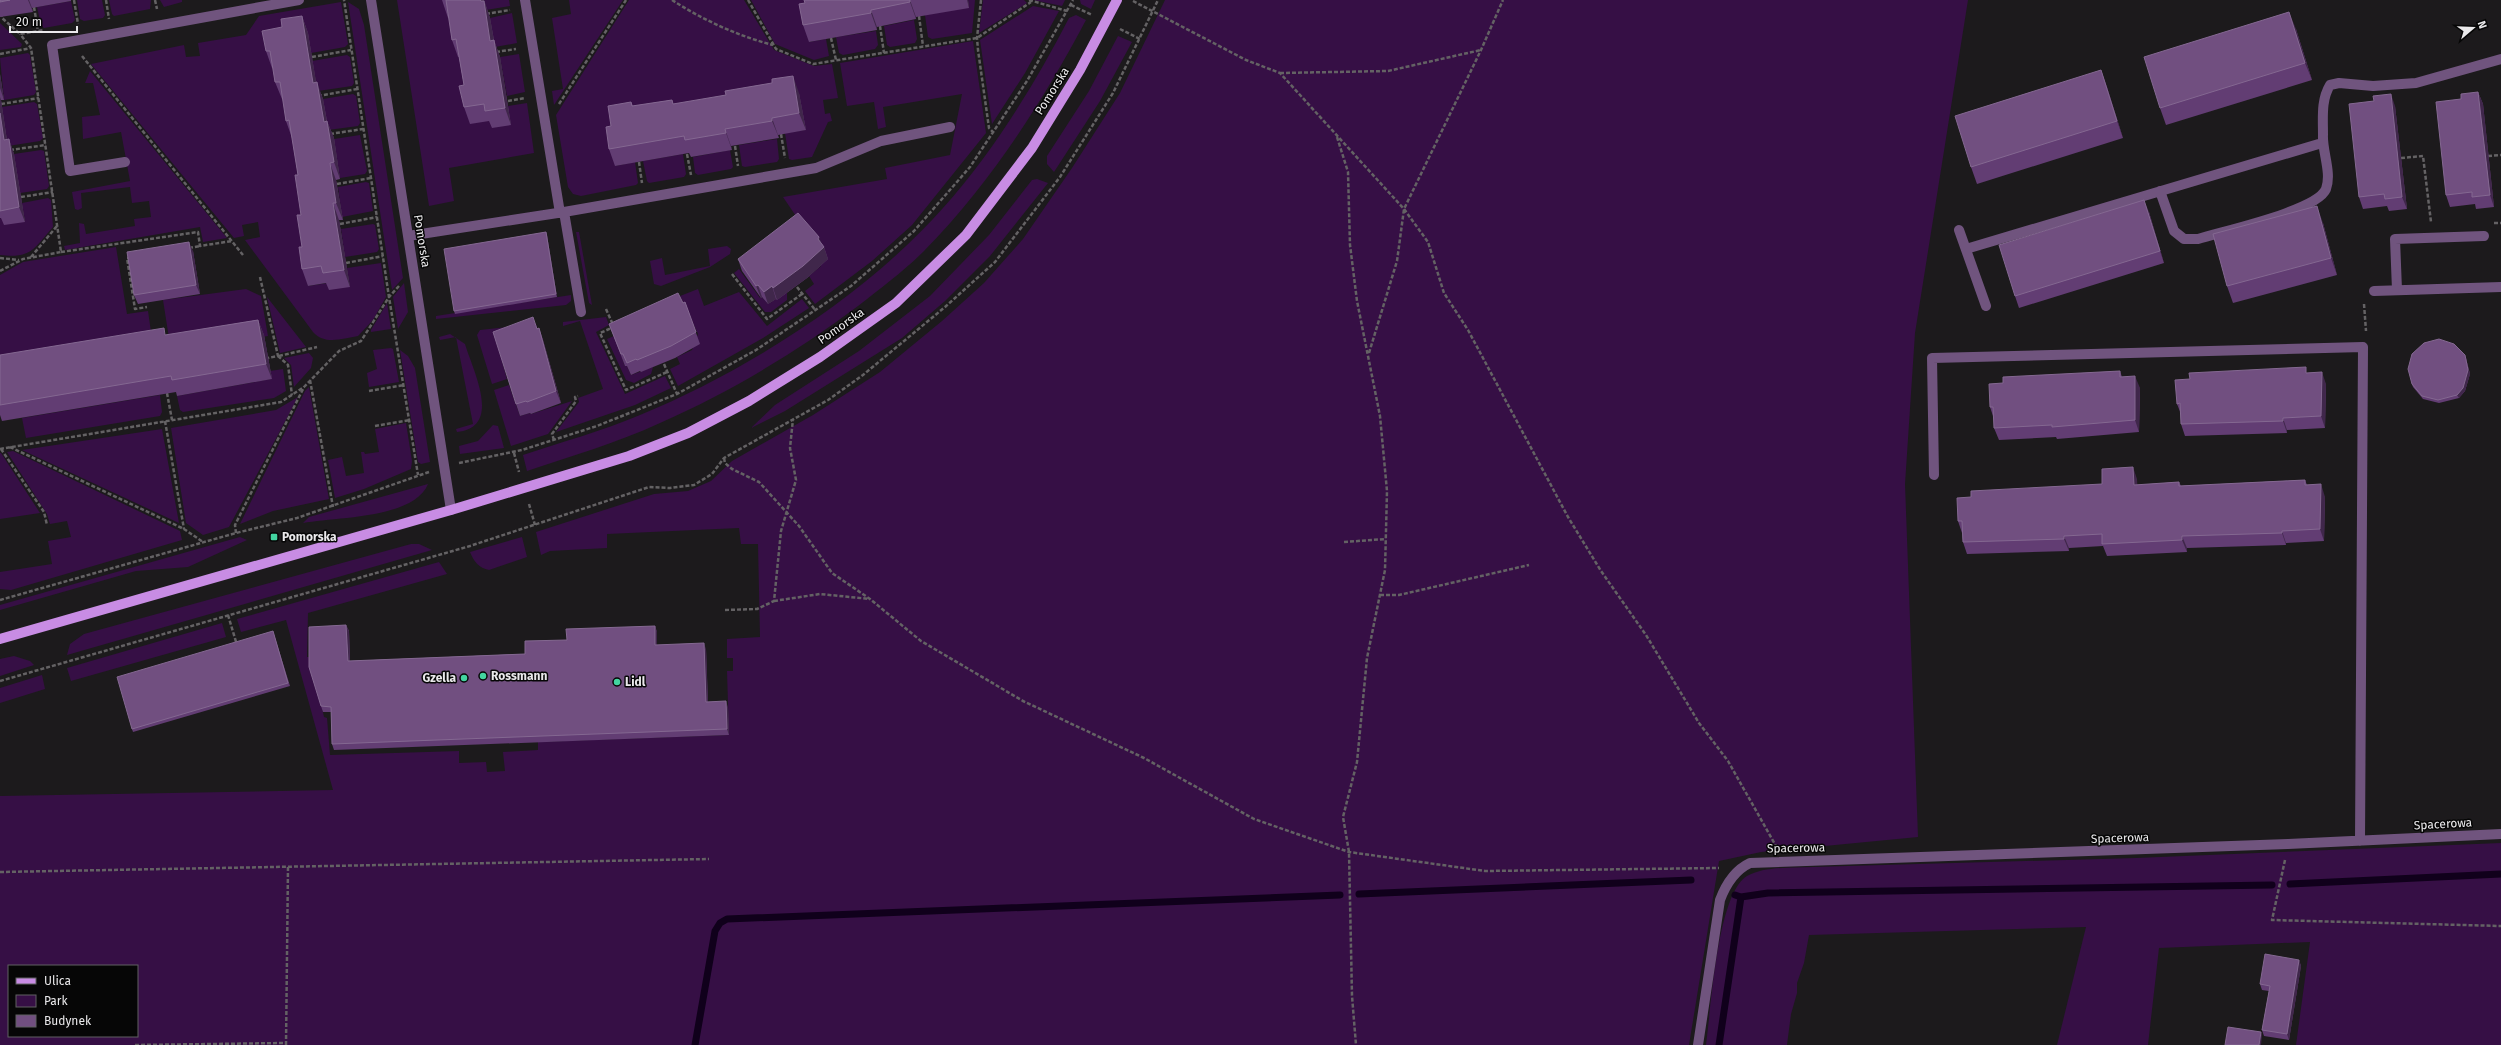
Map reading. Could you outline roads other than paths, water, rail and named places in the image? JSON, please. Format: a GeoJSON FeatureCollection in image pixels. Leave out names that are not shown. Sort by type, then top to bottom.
{"type":"FeatureCollection","features":[{"type":"Feature","properties":{"kind":"main road","name":"Pomorska"},"geometry":{"type":"LineString","coordinates":[[0,638],[451,510],[629,456],[688,433],[749,401],[814,361],[896,303],[966,235],[1032,148],[1080,70],[1117,0]]}},
{"type":"Feature","properties":{"kind":"street"},"geometry":{"type":"LineString","coordinates":[[125,162],[70,171],[52,45],[299,0]]}},
{"type":"Feature","properties":{"kind":"street","name":"Pomorska"},"geometry":{"type":"LineString","coordinates":[[371,0],[451,510]]}},
{"type":"Feature","properties":{"kind":"street"},"geometry":{"type":"LineString","coordinates":[[525,0],[546,125],[581,312]]}},
{"type":"Feature","properties":{"kind":"street"},"geometry":{"type":"LineString","coordinates":[[2160,192],[2174,231],[2184,239],[2198,239],[2284,214],[2318,199],[2326,189],[2328,176],[2322,143],[2324,95],[2330,85],[2339,83],[2372,86],[2416,83],[2501,59]]}},
{"type":"Feature","properties":{"kind":"street"},"geometry":{"type":"LineString","coordinates":[[408,236],[562,212],[816,168],[881,141],[950,127]]}},
{"type":"Feature","properties":{"kind":"street"},"geometry":{"type":"LineString","coordinates":[[1966,249],[2322,143]]}},
{"type":"Feature","properties":{"kind":"street"},"geometry":{"type":"LineString","coordinates":[[1959,230],[1986,306]]}},
{"type":"Feature","properties":{"kind":"street"},"geometry":{"type":"LineString","coordinates":[[2396,290],[2395,239],[2484,236]]}},
{"type":"Feature","properties":{"kind":"street"},"geometry":{"type":"LineString","coordinates":[[2374,291],[2501,287]]}},
{"type":"Feature","properties":{"kind":"street"},"geometry":{"type":"LineString","coordinates":[[1934,475],[1932,358],[2363,347],[2360,841]]}},
{"type":"Feature","properties":{"kind":"street","name":"Spacerowa"},"geometry":{"type":"LineString","coordinates":[[1698,1045],[1720,900],[1726,886],[1740,867],[1750,862],[1783,860],[1844,861],[2288,844],[2501,834]]}},
{"type":"Feature","properties":{"kind":"waterway"},"geometry":{"type":"LineString","coordinates":[[2290,884],[2501,874]]}},
{"type":"Feature","properties":{"kind":"waterway"},"geometry":{"type":"LineString","coordinates":[[1359,894],[1691,880]]}},
{"type":"Feature","properties":{"kind":"waterway"},"geometry":{"type":"LineString","coordinates":[[1735,895],[1741,897],[1768,893],[2272,885]]}},
{"type":"Feature","properties":{"kind":"waterway"},"geometry":{"type":"LineString","coordinates":[[695,1045],[715,931],[720,923],[727,919],[1340,895]]}},
{"type":"Feature","properties":{"kind":"waterway"},"geometry":{"type":"LineString","coordinates":[[1719,1045],[1741,897]]}},
{"type":"Feature","properties":{"kind":"place","name":"Pomorska"},"geometry":{"type":"Point","coordinates":[274,537]}},
{"type":"Feature","properties":{"kind":"place","name":"Rossmann"},"geometry":{"type":"Point","coordinates":[483,676]}},
{"type":"Feature","properties":{"kind":"place","name":"Gzella"},"geometry":{"type":"Point","coordinates":[464,678]}},
{"type":"Feature","properties":{"kind":"place","name":"Lidl"},"geometry":{"type":"Point","coordinates":[617,682]}}]}
